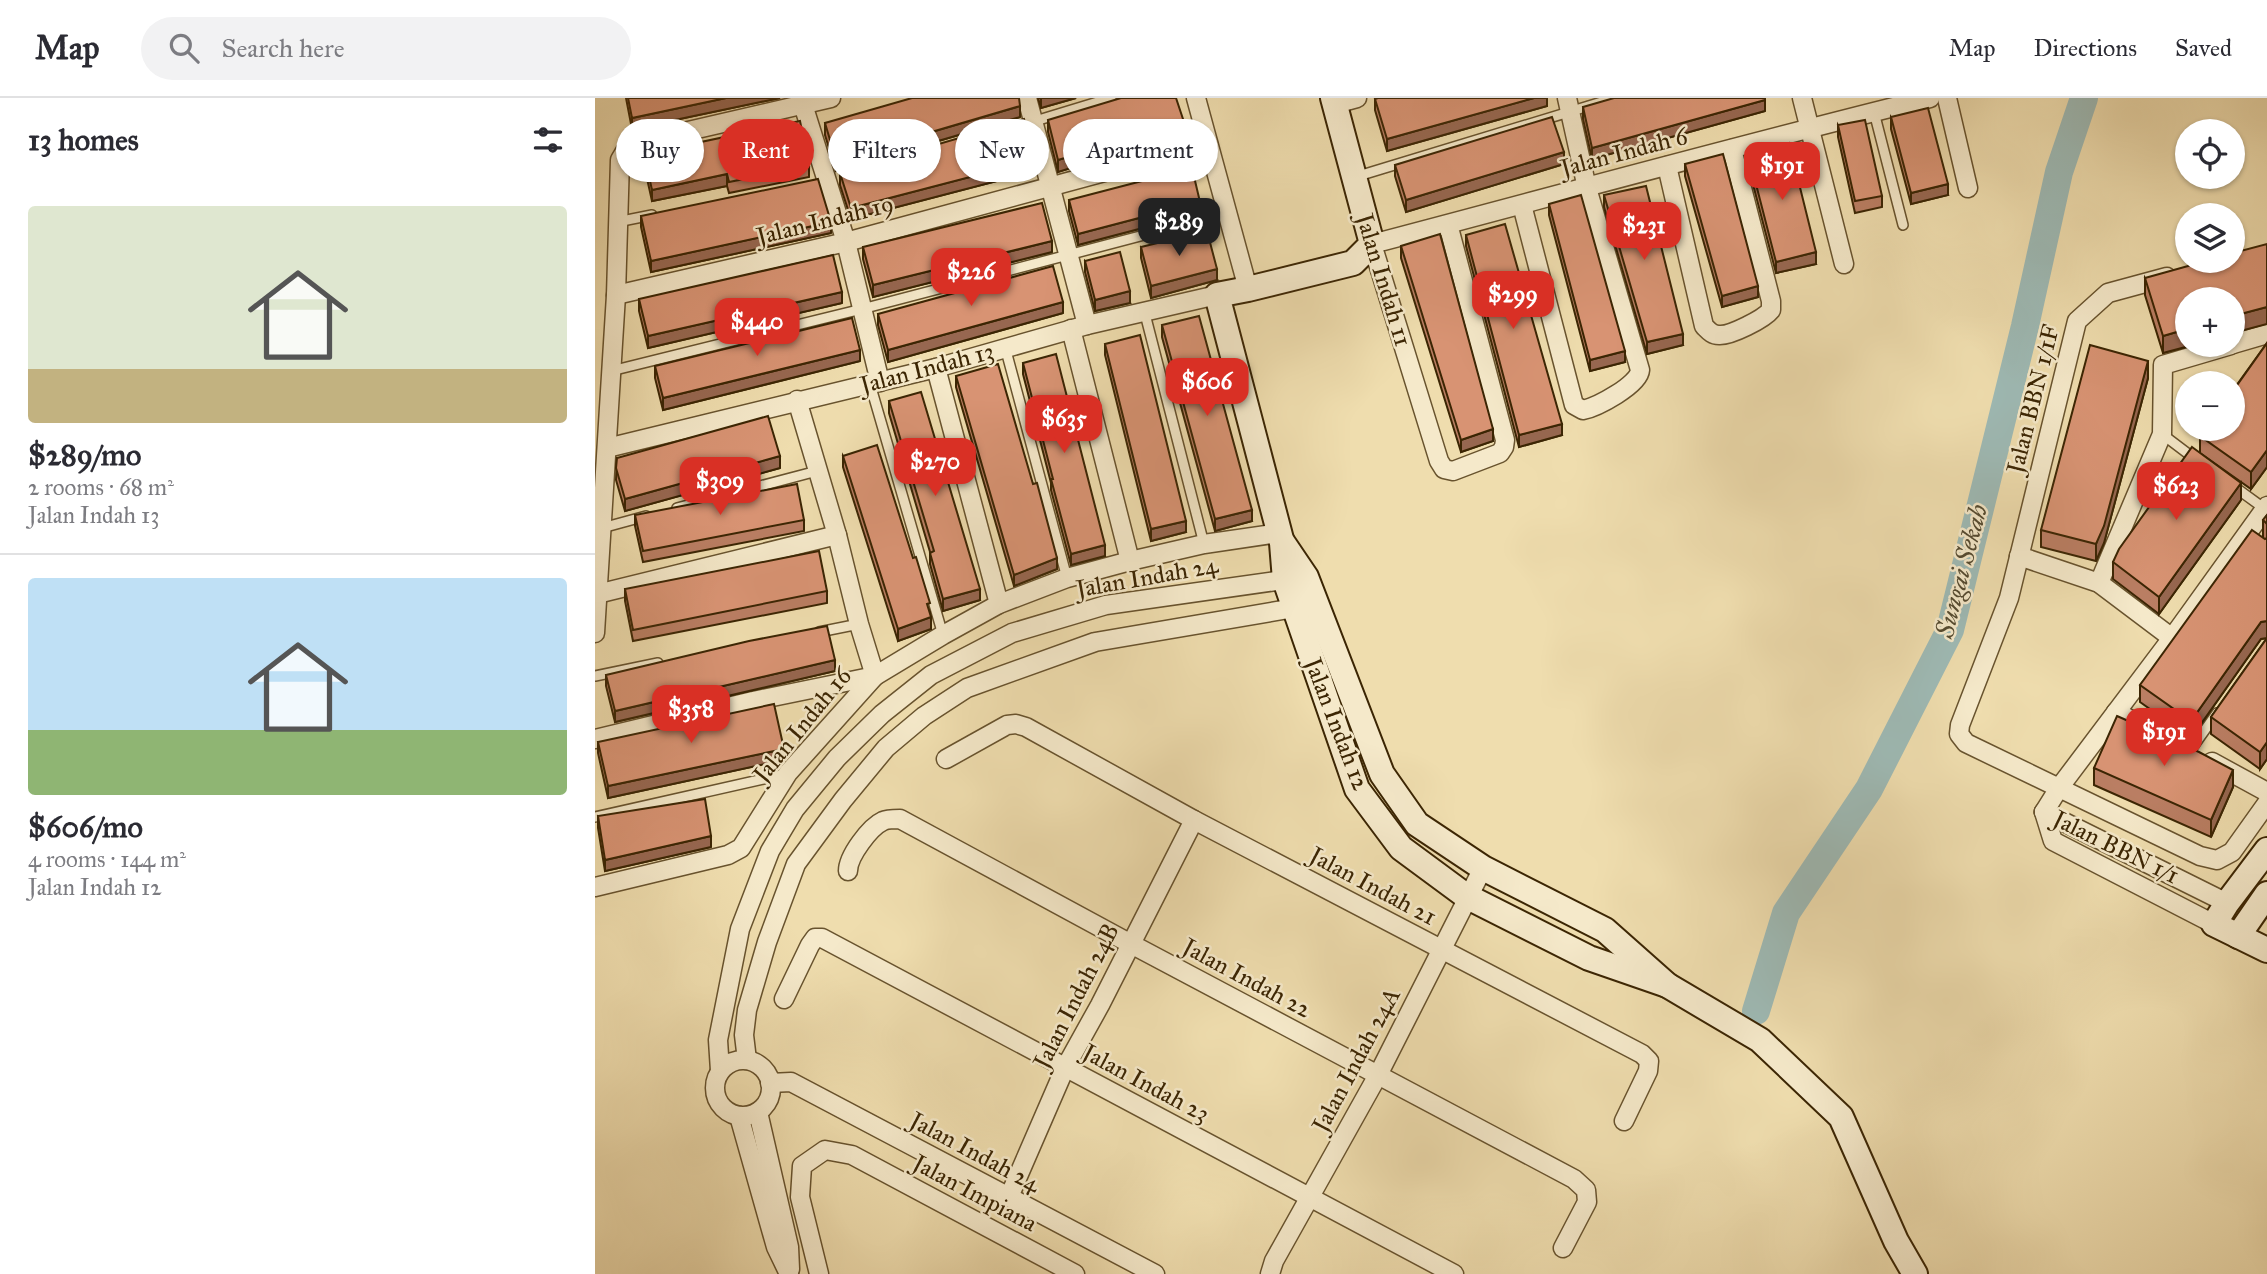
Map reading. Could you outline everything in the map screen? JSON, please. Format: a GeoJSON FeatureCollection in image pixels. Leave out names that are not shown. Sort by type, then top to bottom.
{"type":"FeatureCollection","features":[{"type":"Feature","properties":{"kind":"street"},"geometry":{"type":"LineString","coordinates":[[595,633],[616,295],[620,160],[632,144],[802,102],[831,98]]}},
{"type":"Feature","properties":{"kind":"street"},"geometry":{"type":"LineString","coordinates":[[1027,98],[1027,119]]}},
{"type":"Feature","properties":{"kind":"street"},"geometry":{"type":"LineString","coordinates":[[1196,98],[1201,119]]}},
{"type":"Feature","properties":{"kind":"street"},"geometry":{"type":"LineString","coordinates":[[1802,98],[1845,264]]}},
{"type":"Feature","properties":{"kind":"street","name":"Jalan Indah 6"},"geometry":{"type":"LineString","coordinates":[[1372,244],[1930,98]]}},
{"type":"Feature","properties":{"kind":"street"},"geometry":{"type":"LineString","coordinates":[[1947,98],[1968,188]]}},
{"type":"Feature","properties":{"kind":"street","name":"Jalan Indah 11"},"geometry":{"type":"LineString","coordinates":[[1342,100],[1353,178],[1372,244],[1439,461],[1444,469],[1453,471],[1500,453],[1505,440],[1448,224]]}},
{"type":"Feature","properties":{"kind":"street"},"geometry":{"type":"LineString","coordinates":[[802,102],[846,242],[862,309],[875,383]]}},
{"type":"Feature","properties":{"kind":"street"},"geometry":{"type":"LineString","coordinates":[[1522,205],[1574,405],[1583,410],[1592,408],[1637,381],[1640,370],[1587,188],[1568,104]]}},
{"type":"Feature","properties":{"kind":"street"},"geometry":{"type":"LineString","coordinates":[[1667,166],[1704,326],[1713,334],[1723,336],[1766,316],[1771,310],[1771,301],[1731,149]]}},
{"type":"Feature","properties":{"kind":"street"},"geometry":{"type":"LineString","coordinates":[[1049,178],[1070,255],[1079,327],[1130,561]]}},
{"type":"Feature","properties":{"kind":"street"},"geometry":{"type":"LineString","coordinates":[[1218,179],[1248,289]]}},
{"type":"Feature","properties":{"kind":"street","name":"Jalan Indah 19"},"geometry":{"type":"LineString","coordinates":[[616,295],[846,242],[1067,182]]}},
{"type":"Feature","properties":{"kind":"street","name":"Jalan Indah 13"},"geometry":{"type":"LineString","coordinates":[[607,448],[936,368],[1144,310],[1248,289],[1353,263],[1372,244]]}},
{"type":"Feature","properties":{"kind":"street","name":"Jalan BBN 1/1F"},"geometry":{"type":"LineString","coordinates":[[2181,273],[2108,293],[2077,321],[2009,598],[1959,734],[1966,743],[2200,856],[2217,860],[2232,852],[2267,803]]}},
{"type":"Feature","properties":{"kind":"street","name":"Jalan Indah 12"},"geometry":{"type":"LineString","coordinates":[[1217,295],[1280,538],[1305,606],[1357,789],[1401,848],[1467,896],[1589,958],[1667,985]]}},
{"type":"Feature","properties":{"kind":"street"},"geometry":{"type":"LineString","coordinates":[[2245,340],[2267,334]]}},
{"type":"Feature","properties":{"kind":"street"},"geometry":{"type":"LineString","coordinates":[[2099,583],[2162,433],[2163,365],[2189,357]]}},
{"type":"Feature","properties":{"kind":"street"},"geometry":{"type":"LineString","coordinates":[[936,368],[999,604]]}},
{"type":"Feature","properties":{"kind":"street","name":"Jalan Indah 16"},"geometry":{"type":"LineString","coordinates":[[595,887],[728,855],[741,848],[788,774],[874,676],[837,535],[797,400]]}},
{"type":"Feature","properties":{"kind":"street"},"geometry":{"type":"LineString","coordinates":[[2044,811],[2172,638],[2252,538],[2266,507]]}},
{"type":"Feature","properties":{"kind":"street"},"geometry":{"type":"LineString","coordinates":[[597,594],[837,535]]}},
{"type":"Feature","properties":{"kind":"street"},"geometry":{"type":"LineString","coordinates":[[595,739],[753,701],[874,676],[999,604],[1067,578],[1204,544],[1280,538]]}},
{"type":"Feature","properties":{"kind":"street"},"geometry":{"type":"LineString","coordinates":[[2019,556],[2099,583],[2172,638]]}},
{"type":"Feature","properties":{"kind":"street","name":"Jalan Indah 24"},"geometry":{"type":"LineString","coordinates":[[720,1071],[718,1040],[737,940],[770,852],[795,809],[837,758],[882,714],[931,675],[1012,633],[1106,605],[1295,578]]}},
{"type":"Feature","properties":{"kind":"street"},"geometry":{"type":"LineString","coordinates":[[747,1060],[744,1035],[747,1010],[767,942],[796,864],[886,748],[924,716],[967,688],[1095,642],[1305,606]]}},
{"type":"Feature","properties":{"kind":"street","name":"Jalan Indah 12"},"geometry":{"type":"LineString","coordinates":[[1305,606],[1382,774],[1417,824],[1483,868],[1605,930],[1667,985],[1760,1040],[1841,1117],[1896,1241],[1915,1274]]}},
{"type":"Feature","properties":{"kind":"street"},"geometry":{"type":"LineString","coordinates":[[2116,712],[2267,792]]}},
{"type":"Feature","properties":{"kind":"street","name":"Jalan Indah 21"},"geometry":{"type":"LineString","coordinates":[[946,759],[1007,725],[1016,724],[1641,1054],[1649,1061],[1648,1072],[1624,1121]]}},
{"type":"Feature","properties":{"kind":"street","name":"Jalan BBN 1/1"},"geometry":{"type":"LineString","coordinates":[[2044,811],[2259,919]]}},
{"type":"Feature","properties":{"kind":"street","name":"Jalan BBN 1/1"},"geometry":{"type":"LineString","coordinates":[[2044,811],[2053,841],[2267,950]]}},
{"type":"Feature","properties":{"kind":"street","name":"Jalan Indah 22"},"geometry":{"type":"LineString","coordinates":[[848,871],[848,862],[853,851],[884,820],[901,819],[1574,1179],[1586,1190],[1587,1202],[1563,1248]]}},
{"type":"Feature","properties":{"kind":"street","name":"Jalan Indah 24B"},"geometry":{"type":"LineString","coordinates":[[1009,1197],[1065,1068],[1195,820]]}},
{"type":"Feature","properties":{"kind":"street"},"geometry":{"type":"LineString","coordinates":[[2214,924],[2267,850]]}},
{"type":"Feature","properties":{"kind":"street","name":"Jalan Indah 24A"},"geometry":{"type":"LineString","coordinates":[[1270,1274],[1274,1261],[1378,1075],[1483,868]]}},
{"type":"Feature","properties":{"kind":"street"},"geometry":{"type":"LineString","coordinates":[[2238,936],[2259,919],[2267,894]]}},
{"type":"Feature","properties":{"kind":"street","name":"Jalan Indah 23"},"geometry":{"type":"LineString","coordinates":[[785,999],[815,938],[822,938],[1454,1274]]}},
{"type":"Feature","properties":{"kind":"street"},"geometry":{"type":"LineString","coordinates":[[747,1060],[761,1067],[770,1083],[769,1097],[758,1112],[739,1116],[731,1114],[719,1103],[714,1087],[720,1071],[732,1062],[747,1060]]}},
{"type":"Feature","properties":{"kind":"street","name":"Jalan Indah 24"},"geometry":{"type":"LineString","coordinates":[[770,1083],[791,1082],[1155,1274]]}},
{"type":"Feature","properties":{"kind":"street"},"geometry":{"type":"LineString","coordinates":[[758,1112],[789,1247],[789,1274]]}},
{"type":"Feature","properties":{"kind":"street"},"geometry":{"type":"LineString","coordinates":[[739,1116],[776,1247],[789,1274]]}},
{"type":"Feature","properties":{"kind":"street","name":"Jalan Impiana"},"geometry":{"type":"LineString","coordinates":[[819,1274],[800,1197],[802,1166],[825,1150],[852,1155],[1076,1274]]}},
{"type":"Feature","properties":{"kind":"street","name":"Jalan Indah 12"},"geometry":{"type":"LineString","coordinates":[[1896,1241],[1897,1274]]}},
{"type":"Feature","properties":{"kind":"lane"},"geometry":{"type":"LineString","coordinates":[[1040,119],[1111,98]]}},
{"type":"Feature","properties":{"kind":"lane"},"geometry":{"type":"LineString","coordinates":[[1353,178],[1568,104],[1615,98]]}},
{"type":"Feature","properties":{"kind":"lane"},"geometry":{"type":"LineString","coordinates":[[1874,112],[1903,225]]}},
{"type":"Feature","properties":{"kind":"lane"},"geometry":{"type":"LineString","coordinates":[[611,371],[862,309],[1228,213]]}},
{"type":"Feature","properties":{"kind":"lane"},"geometry":{"type":"LineString","coordinates":[[617,222],[656,214]]}},
{"type":"Feature","properties":{"kind":"lane"},"geometry":{"type":"LineString","coordinates":[[1144,310],[1204,544]]}},
{"type":"Feature","properties":{"kind":"lane"},"geometry":{"type":"LineString","coordinates":[[1005,347],[1067,578]]}},
{"type":"Feature","properties":{"kind":"lane"},"geometry":{"type":"LineString","coordinates":[[875,383],[943,635]]}},
{"type":"Feature","properties":{"kind":"lane"},"geometry":{"type":"LineString","coordinates":[[2162,433],[2200,463]]}},
{"type":"Feature","properties":{"kind":"lane"},"geometry":{"type":"LineString","coordinates":[[669,510],[817,471]]}},
{"type":"Feature","properties":{"kind":"lane"},"geometry":{"type":"LineString","coordinates":[[2222,478],[2266,507]]}},
{"type":"Feature","properties":{"kind":"lane"},"geometry":{"type":"LineString","coordinates":[[602,527],[656,513]]}},
{"type":"Feature","properties":{"kind":"lane"},"geometry":{"type":"LineString","coordinates":[[806,634],[859,624]]}},
{"type":"Feature","properties":{"kind":"lane"},"geometry":{"type":"LineString","coordinates":[[595,676],[674,660]]}},
{"type":"Feature","properties":{"kind":"lane"},"geometry":{"type":"LineString","coordinates":[[2190,751],[2221,708]]}},
{"type":"Feature","properties":{"kind":"lane"},"geometry":{"type":"LineString","coordinates":[[595,817],[788,774]]}},
{"type":"Feature","properties":{"kind":"building"},"geometry":{"type":"Polygon","coordinates":[[[628,98],[726,98],[632,118],[628,98]]]}},
{"type":"Feature","properties":{"kind":"building"},"geometry":{"type":"Polygon","coordinates":[[[912,98],[1019,98],[1020,106],[976,119],[955,119],[955,125],[941,129],[941,119],[839,119],[912,98]]]}},
{"type":"Feature","properties":{"kind":"building"},"geometry":{"type":"Polygon","coordinates":[[[1121,98],[1176,98],[1183,119],[1063,119],[1063,158],[1058,160],[1049,120],[1121,98]]]}},
{"type":"Feature","properties":{"kind":"building"},"geometry":{"type":"Polygon","coordinates":[[[1534,98],[1387,139],[1375,99],[1534,98]]]}},
{"type":"Feature","properties":{"kind":"building"},"geometry":{"type":"Polygon","coordinates":[[[1614,98],[1765,100],[1592,148],[1583,107],[1614,98]]]}},
{"type":"Feature","properties":{"kind":"building"},"geometry":{"type":"Polygon","coordinates":[[[1928,108],[1948,184],[1911,193],[1891,117],[1928,108]]]}},
{"type":"Feature","properties":{"kind":"building"},"geometry":{"type":"Polygon","coordinates":[[[1552,117],[1564,152],[1406,200],[1395,165],[1552,117]]]}},
{"type":"Feature","properties":{"kind":"building"},"geometry":{"type":"Polygon","coordinates":[[[1865,120],[1882,196],[1855,201],[1838,125],[1865,120]]]}},
{"type":"Feature","properties":{"kind":"building"},"geometry":{"type":"Polygon","coordinates":[[[718,138],[718,176],[704,179],[704,141],[718,138]]]}},
{"type":"Feature","properties":{"kind":"building"},"geometry":{"type":"Polygon","coordinates":[[[955,139],[955,181],[851,208],[843,182],[941,182],[941,143],[955,139]]]}},
{"type":"Feature","properties":{"kind":"building"},"geometry":{"type":"Polygon","coordinates":[[[1789,143],[1816,252],[1776,262],[1748,153],[1789,143]]]}},
{"type":"Feature","properties":{"kind":"building"},"geometry":{"type":"Polygon","coordinates":[[[1723,154],[1758,286],[1722,296],[1685,164],[1723,154]]]}},
{"type":"Feature","properties":{"kind":"building"},"geometry":{"type":"Polygon","coordinates":[[[818,179],[831,222],[651,261],[641,216],[814,182],[818,179]]]}},
{"type":"Feature","properties":{"kind":"building"},"geometry":{"type":"Polygon","coordinates":[[[650,182],[690,182],[652,190],[650,182]]]}},
{"type":"Feature","properties":{"kind":"building"},"geometry":{"type":"Polygon","coordinates":[[[1138,182],[1195,182],[1200,202],[1078,234],[1069,200],[1138,182]]]}},
{"type":"Feature","properties":{"kind":"building"},"geometry":{"type":"Polygon","coordinates":[[[1646,186],[1683,334],[1647,342],[1604,195],[1646,186]]]}},
{"type":"Feature","properties":{"kind":"building"},"geometry":{"type":"Polygon","coordinates":[[[1581,195],[1625,351],[1590,360],[1549,204],[1581,195]]]}},
{"type":"Feature","properties":{"kind":"building"},"geometry":{"type":"Polygon","coordinates":[[[1042,203],[1052,241],[873,285],[863,247],[1042,203]]]}},
{"type":"Feature","properties":{"kind":"building"},"geometry":{"type":"Polygon","coordinates":[[[1505,224],[1562,424],[1519,435],[1466,235],[1505,224]]]}},
{"type":"Feature","properties":{"kind":"building"},"geometry":{"type":"Polygon","coordinates":[[[1207,231],[1217,269],[1151,286],[1141,247],[1207,231]]]}},
{"type":"Feature","properties":{"kind":"building"},"geometry":{"type":"Polygon","coordinates":[[[1440,234],[1493,429],[1461,440],[1401,246],[1440,234]]]}},
{"type":"Feature","properties":{"kind":"building"},"geometry":{"type":"Polygon","coordinates":[[[2267,244],[2267,307],[2245,313],[2245,287],[2175,287],[2175,332],[2163,336],[2145,278],[2175,270],[2175,273],[2245,273],[2245,250],[2267,244]]]}},
{"type":"Feature","properties":{"kind":"building"},"geometry":{"type":"Polygon","coordinates":[[[1120,252],[1130,291],[1095,300],[1085,261],[1120,252]]]}},
{"type":"Feature","properties":{"kind":"building"},"geometry":{"type":"Polygon","coordinates":[[[833,255],[842,292],[648,336],[639,299],[833,255]]]}},
{"type":"Feature","properties":{"kind":"building"},"geometry":{"type":"Polygon","coordinates":[[[1053,266],[1063,302],[888,350],[878,314],[1053,266]]]}},
{"type":"Feature","properties":{"kind":"building"},"geometry":{"type":"Polygon","coordinates":[[[1199,316],[1252,510],[1215,519],[1162,325],[1199,316]]]}},
{"type":"Feature","properties":{"kind":"building"},"geometry":{"type":"Polygon","coordinates":[[[852,318],[860,350],[663,398],[655,366],[852,318]]]}},
{"type":"Feature","properties":{"kind":"building"},"geometry":{"type":"Polygon","coordinates":[[[1140,335],[1186,521],[1151,529],[1105,344],[1140,335]]]}},
{"type":"Feature","properties":{"kind":"building"},"geometry":{"type":"Polygon","coordinates":[[[2267,343],[2267,450],[2251,472],[2207,441],[2245,441],[2245,374],[2267,343]]]}},
{"type":"Feature","properties":{"kind":"building"},"geometry":{"type":"Polygon","coordinates":[[[2090,345],[2148,361],[2104,526],[2096,544],[2041,530],[2090,345]]]}},
{"type":"Feature","properties":{"kind":"building"},"geometry":{"type":"Polygon","coordinates":[[[1056,354],[1105,545],[1071,554],[1023,363],[1056,354]]]}},
{"type":"Feature","properties":{"kind":"building"},"geometry":{"type":"Polygon","coordinates":[[[998,364],[1033,484],[1037,483],[1057,558],[1014,575],[956,376],[998,364]]]}},
{"type":"Feature","properties":{"kind":"building"},"geometry":{"type":"Polygon","coordinates":[[[921,392],[980,589],[943,599],[930,553],[934,551],[889,401],[921,392]]]}},
{"type":"Feature","properties":{"kind":"building"},"geometry":{"type":"Polygon","coordinates":[[[768,416],[780,456],[625,499],[616,468],[617,458],[768,416]]]}},
{"type":"Feature","properties":{"kind":"building"},"geometry":{"type":"Polygon","coordinates":[[[877,445],[930,603],[927,604],[931,617],[898,629],[843,456],[877,445]]]}},
{"type":"Feature","properties":{"kind":"building"},"geometry":{"type":"Polygon","coordinates":[[[2192,447],[2241,483],[2159,597],[2113,562],[2119,549],[2192,447]]]}},
{"type":"Feature","properties":{"kind":"building"},"geometry":{"type":"Polygon","coordinates":[[[797,484],[804,520],[643,551],[635,515],[797,484]]]}},
{"type":"Feature","properties":{"kind":"building"},"geometry":{"type":"Polygon","coordinates":[[[2252,530],[2267,538],[2267,621],[2261,622],[2191,721],[2140,685],[2252,530]]]}},
{"type":"Feature","properties":{"kind":"building"},"geometry":{"type":"Polygon","coordinates":[[[819,551],[827,591],[633,630],[625,589],[819,551]]]}},
{"type":"Feature","properties":{"kind":"building"},"geometry":{"type":"Polygon","coordinates":[[[827,626],[835,660],[615,711],[606,675],[749,641],[827,626]]]}},
{"type":"Feature","properties":{"kind":"building"},"geometry":{"type":"Polygon","coordinates":[[[2267,638],[2267,742],[2260,752],[2211,717],[2267,638]]]}},
{"type":"Feature","properties":{"kind":"building"},"geometry":{"type":"Polygon","coordinates":[[[774,704],[784,749],[608,786],[598,742],[774,704]]]}},
{"type":"Feature","properties":{"kind":"building"},"geometry":{"type":"Polygon","coordinates":[[[2117,716],[2233,770],[2211,820],[2094,768],[2117,716]]]}},
{"type":"Feature","properties":{"kind":"building"},"geometry":{"type":"Polygon","coordinates":[[[705,799],[711,836],[605,860],[598,816],[705,799]]]}},
{"type":"Feature","properties":{"kind":"waterway","name":"Sungai Sekah"},"geometry":{"type":"LineString","coordinates":[[1756,1011],[1786,913],[1869,789],[1950,630],[2025,326],[2059,172],[2084,98]]}}]}
